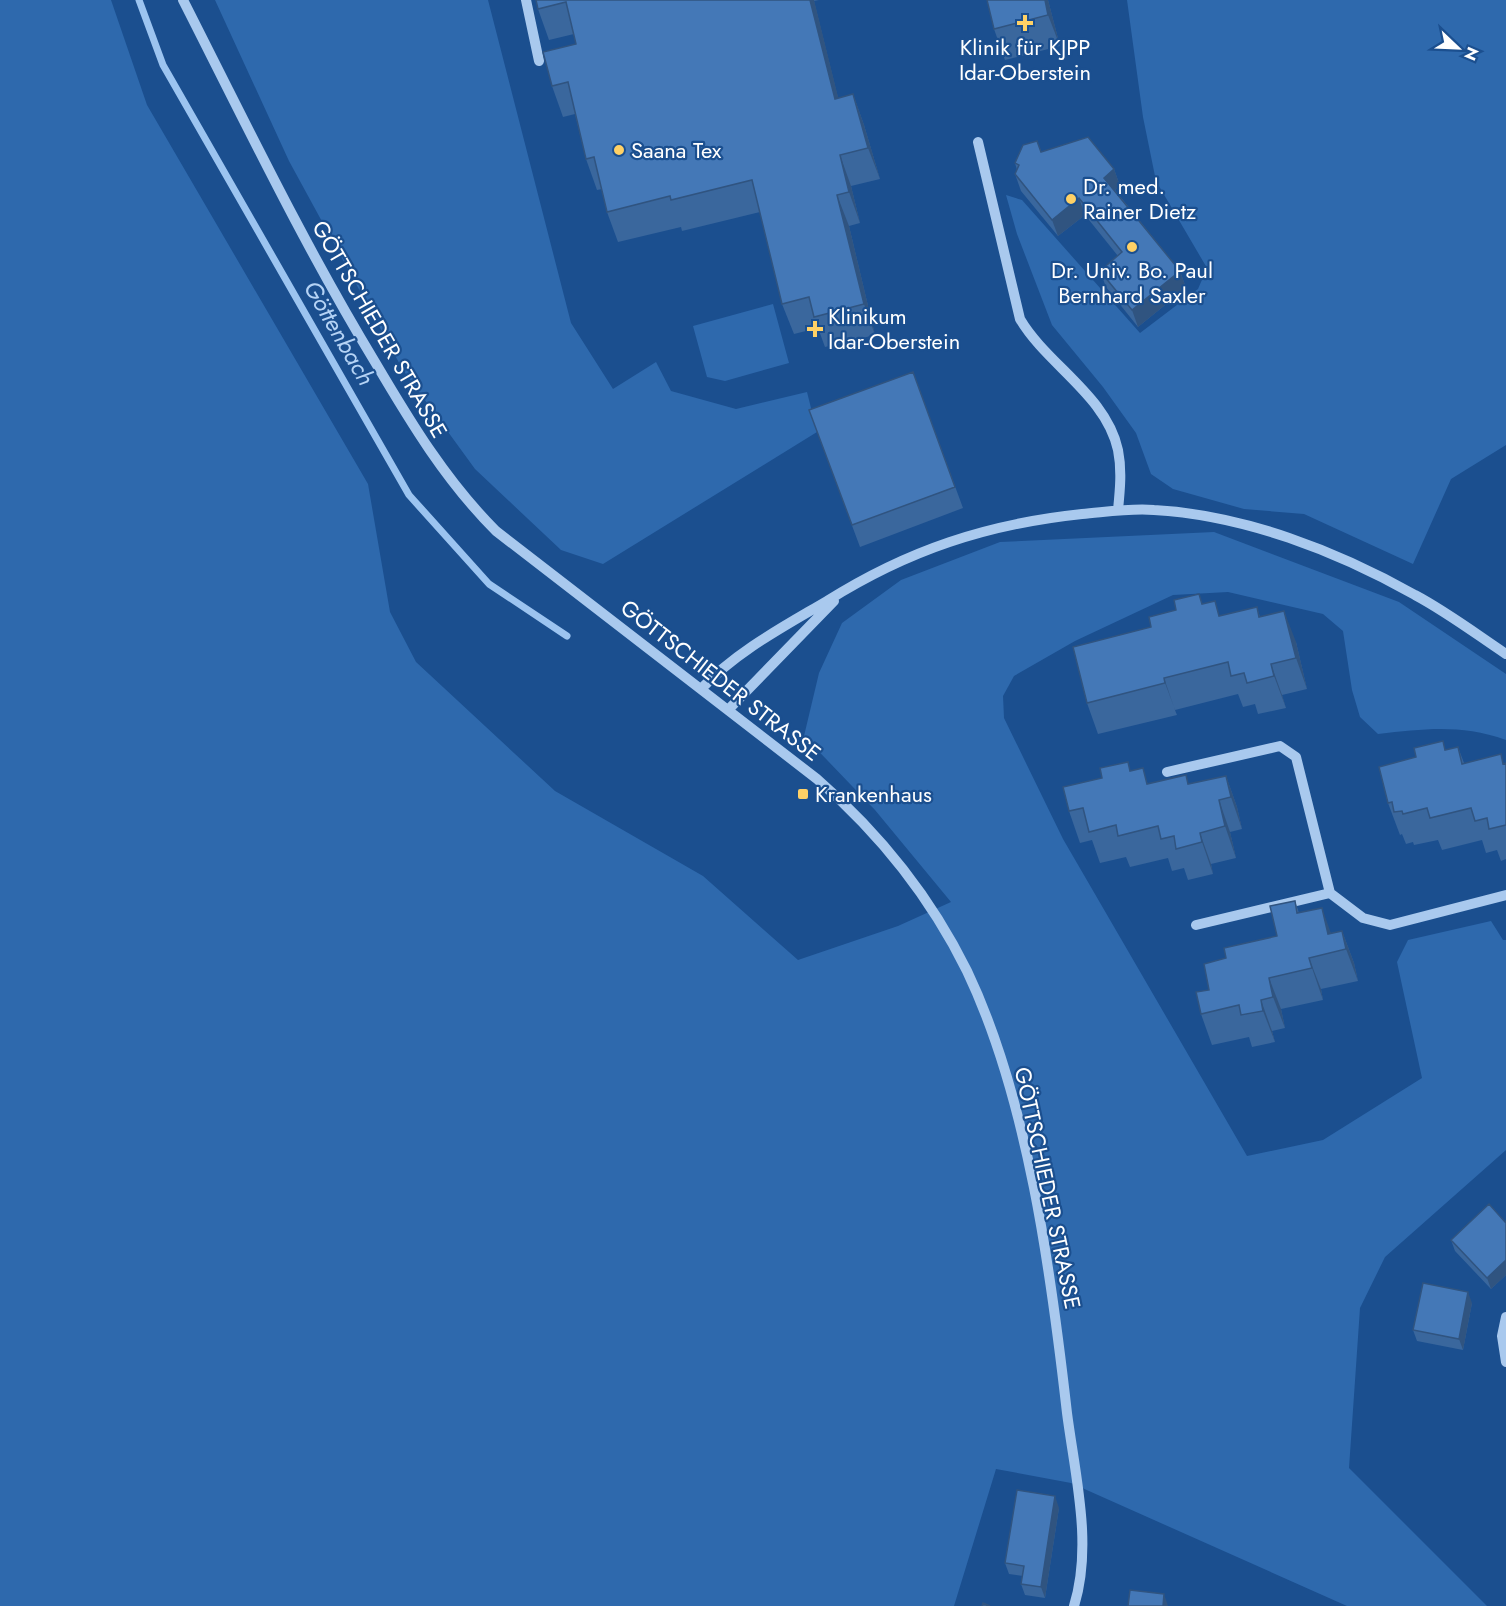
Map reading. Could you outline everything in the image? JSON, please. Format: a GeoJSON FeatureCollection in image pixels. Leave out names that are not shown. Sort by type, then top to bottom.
{"type":"FeatureCollection","features":[{"type":"Feature","properties":{"kind":"street","name":"GÖTTSCHIEDER STRASSE"},"geometry":{"type":"LineString","coordinates":[[183,0],[321,273],[432,457],[468,503],[496,531],[728,710],[853,811],[914,885],[946,933],[967,972],[1004,1068],[1020,1129],[1058,1337],[1082,1526],[1080,1587],[1074,1606]]}},
{"type":"Feature","properties":{"kind":"street"},"geometry":{"type":"LineString","coordinates":[[526,0],[538,61]]}},
{"type":"Feature","properties":{"kind":"street"},"geometry":{"type":"LineString","coordinates":[[978,142],[1020,319],[1032,339],[1082,389],[1107,422],[1118,451],[1118,510]]}},
{"type":"Feature","properties":{"kind":"street"},"geometry":{"type":"LineString","coordinates":[[701,689],[731,660],[844,590],[915,554],[991,528],[1021,521],[1118,510],[1153,510],[1208,517],[1313,548],[1359,567],[1418,596],[1506,654]]}},
{"type":"Feature","properties":{"kind":"street"},"geometry":{"type":"LineString","coordinates":[[728,710],[844,590]]}},
{"type":"Feature","properties":{"kind":"street"},"geometry":{"type":"LineString","coordinates":[[1167,772],[1280,746],[1296,757],[1330,892],[1363,918],[1390,925],[1506,895]]}},
{"type":"Feature","properties":{"kind":"street"},"geometry":{"type":"LineString","coordinates":[[1196,925],[1330,892]]}},
{"type":"Feature","properties":{"kind":"street"},"geometry":{"type":"LineString","coordinates":[[1506,1317],[1502,1336],[1506,1362]]}},
{"type":"Feature","properties":{"kind":"shaded area"},"geometry":{"type":"Polygon","coordinates":[[[0,0],[111,0],[147,105],[368,484],[390,612],[416,662],[555,791],[703,876],[798,960],[898,926],[951,902],[875,810],[804,736],[819,673],[842,623],[901,580],[1000,542],[1214,532],[1399,602],[1506,674],[1506,740],[1473,732],[1442,729],[1378,734],[1360,717],[1352,690],[1343,631],[1323,614],[1228,592],[1173,595],[1075,641],[1014,676],[1003,696],[1004,718],[1063,839],[1247,1156],[1323,1140],[1422,1078],[1397,962],[1408,940],[1491,921],[1503,940],[1506,940],[1506,1150],[1385,1257],[1360,1308],[1349,1468],[1487,1606],[1347,1606],[1071,1483],[996,1469],[954,1606],[0,1606],[0,0]]]}},
{"type":"Feature","properties":{"kind":"shaded area"},"geometry":{"type":"Polygon","coordinates":[[[215,0],[488,0],[571,323],[613,389],[656,362],[671,391],[736,409],[807,392],[817,432],[603,564],[561,550],[475,469],[403,370],[289,161],[215,0]]]}},
{"type":"Feature","properties":{"kind":"shaded area"},"geometry":{"type":"Polygon","coordinates":[[[1127,0],[1506,0],[1506,445],[1451,479],[1413,564],[1304,514],[1244,509],[1173,489],[1151,474],[1136,433],[1103,387],[1052,325],[1017,234],[1006,195],[1022,200],[1140,333],[1198,289],[1207,268],[1156,181],[1143,117],[1127,0]]]}},
{"type":"Feature","properties":{"kind":"shaded area"},"geometry":{"type":"Polygon","coordinates":[[[773,304],[789,363],[725,381],[707,377],[693,326],[773,304]]]}},
{"type":"Feature","properties":{"kind":"building"},"geometry":{"type":"Polygon","coordinates":[[[536,0],[810,0],[835,99],[853,94],[868,148],[840,155],[849,192],[837,195],[864,304],[814,317],[809,297],[782,304],[752,180],[671,200],[670,196],[607,212],[594,157],[586,159],[568,82],[552,86],[543,52],[576,44],[566,2],[538,9],[536,0]]]}},
{"type":"Feature","properties":{"kind":"building"},"geometry":{"type":"Polygon","coordinates":[[[987,0],[1045,0],[1048,15],[994,29],[987,0]]]}},
{"type":"Feature","properties":{"kind":"building"},"geometry":{"type":"Polygon","coordinates":[[[1088,137],[1114,169],[1104,178],[1180,271],[1132,310],[1100,271],[1122,252],[1079,198],[1052,220],[1015,174],[1019,165],[1015,163],[1023,145],[1037,141],[1041,152],[1088,137]]]}},
{"type":"Feature","properties":{"kind":"building","name":"Klinikum Idar-Oberstein"},"geometry":{"type":"Polygon","coordinates":[[[913,372],[955,487],[852,525],[809,410],[913,372]]]}},
{"type":"Feature","properties":{"kind":"building"},"geometry":{"type":"Polygon","coordinates":[[[1199,594],[1202,604],[1215,601],[1219,616],[1257,607],[1259,617],[1284,611],[1296,658],[1271,664],[1274,676],[1247,683],[1244,673],[1231,676],[1228,662],[1164,678],[1165,683],[1087,703],[1073,647],[1151,627],[1149,617],[1176,610],[1174,600],[1199,594]]]}},
{"type":"Feature","properties":{"kind":"building"},"geometry":{"type":"Polygon","coordinates":[[[1443,741],[1445,750],[1458,747],[1462,764],[1501,754],[1503,764],[1506,763],[1506,825],[1489,829],[1487,818],[1475,821],[1471,808],[1430,818],[1427,808],[1403,814],[1402,811],[1394,812],[1392,802],[1388,803],[1379,767],[1416,757],[1414,748],[1443,741]]]}},
{"type":"Feature","properties":{"kind":"building"},"geometry":{"type":"Polygon","coordinates":[[[1128,762],[1130,771],[1143,768],[1147,784],[1186,775],[1188,784],[1226,776],[1231,797],[1219,800],[1225,826],[1200,833],[1202,842],[1176,849],[1174,836],[1161,839],[1158,826],[1118,836],[1116,825],[1089,832],[1083,808],[1069,811],[1063,787],[1102,778],[1100,768],[1128,762]]]}},
{"type":"Feature","properties":{"kind":"building"},"geometry":{"type":"Polygon","coordinates":[[[1295,901],[1297,913],[1322,908],[1328,934],[1342,931],[1346,949],[1309,958],[1312,968],[1269,978],[1273,997],[1261,1000],[1263,1011],[1241,1015],[1239,1005],[1201,1014],[1196,992],[1209,990],[1204,964],[1226,958],[1224,948],[1277,936],[1270,906],[1295,901]]]}},
{"type":"Feature","properties":{"kind":"building"},"geometry":{"type":"Polygon","coordinates":[[[1489,1204],[1506,1221],[1506,1260],[1487,1278],[1451,1240],[1489,1204]]]}},
{"type":"Feature","properties":{"kind":"building"},"geometry":{"type":"Polygon","coordinates":[[[1423,1283],[1468,1292],[1459,1339],[1413,1330],[1423,1283]]]}},
{"type":"Feature","properties":{"kind":"building"},"geometry":{"type":"Polygon","coordinates":[[[1017,1490],[1055,1496],[1041,1587],[1021,1584],[1024,1566],[1005,1563],[1017,1490]]]}},
{"type":"Feature","properties":{"kind":"building"},"geometry":{"type":"Polygon","coordinates":[[[1130,1590],[1164,1594],[1163,1606],[1128,1606],[1130,1590]]]}},
{"type":"Feature","properties":{"kind":"waterway","name":"Göttenbach"},"geometry":{"type":"LineString","coordinates":[[139,0],[163,65],[409,495],[489,584],[567,636]]}},
{"type":"Feature","properties":{"kind":"place","name":"Klinik für KJPP Idar-Oberstein"},"geometry":{"type":"Point","coordinates":[1025,23]}},
{"type":"Feature","properties":{"kind":"place","name":"Saana Tex"},"geometry":{"type":"Point","coordinates":[619,150]}},
{"type":"Feature","properties":{"kind":"place","name":"Dr. med. Rainer Dietz"},"geometry":{"type":"Point","coordinates":[1071,199]}},
{"type":"Feature","properties":{"kind":"place","name":"Dr. Univ. Bo. Paul Bernhard Saxler"},"geometry":{"type":"Point","coordinates":[1132,247]}},
{"type":"Feature","properties":{"kind":"place","name":"Klinikum Idar-Oberstein"},"geometry":{"type":"Point","coordinates":[815,329]}},
{"type":"Feature","properties":{"kind":"place","name":"Krankenhaus"},"geometry":{"type":"Point","coordinates":[803,794]}}]}
